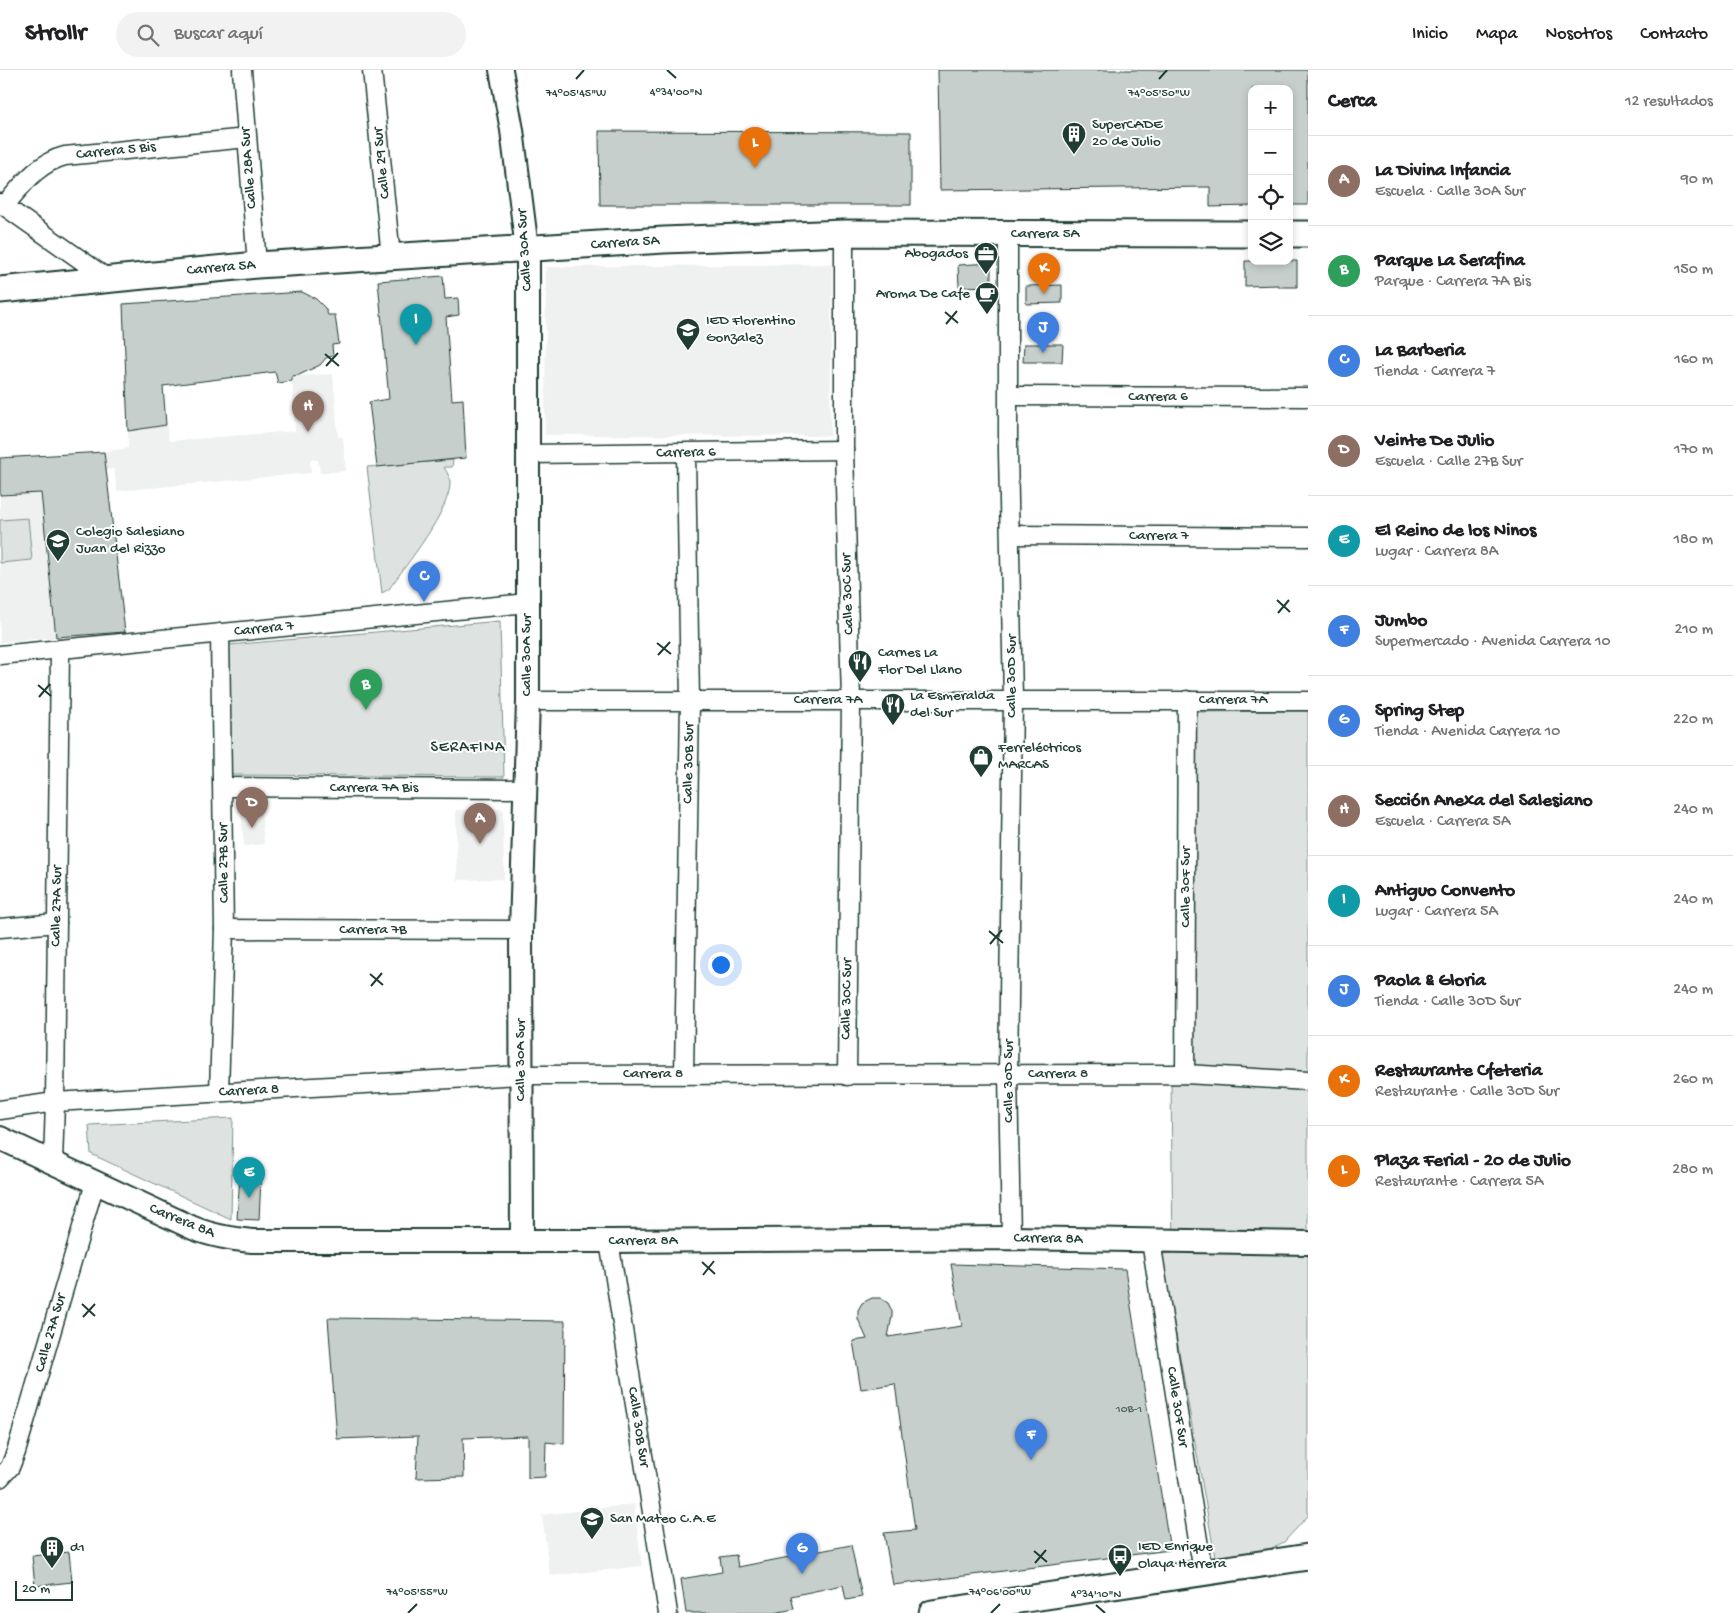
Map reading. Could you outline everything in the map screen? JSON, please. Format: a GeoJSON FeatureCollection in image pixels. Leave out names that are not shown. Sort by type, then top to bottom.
{"type":"FeatureCollection","features":[{"type":"Feature","properties":{"kind":"main road","name":"Carrera 5A"},"geometry":{"type":"LineString","coordinates":[[0,290],[257,265],[664,240],[844,233],[1248,234]]}},
{"type":"Feature","properties":{"kind":"main road"},"geometry":{"type":"LineString","coordinates":[[1293,234],[1308,234]]}},
{"type":"Feature","properties":{"kind":"main road"},"geometry":{"type":"LineString","coordinates":[[932,1613],[1308,1557]]}},
{"type":"Feature","properties":{"kind":"street","name":"Calle 28A Sur"},"geometry":{"type":"LineString","coordinates":[[242,70],[257,265]]}},
{"type":"Feature","properties":{"kind":"street","name":"Calle 29 Sur"},"geometry":{"type":"LineString","coordinates":[[372,70],[391,256]]}},
{"type":"Feature","properties":{"kind":"street","name":"Calle 30A Sur"},"geometry":{"type":"LineString","coordinates":[[501,70],[512,130],[528,249],[528,701],[521,930],[522,1241]]}},
{"type":"Feature","properties":{"kind":"street","name":"Carrera 5 Bis"},"geometry":{"type":"LineString","coordinates":[[2,205],[40,166],[53,159],[65,156],[247,138]]}},
{"type":"Feature","properties":{"kind":"street"},"geometry":{"type":"LineString","coordinates":[[2,205],[108,278]]}},
{"type":"Feature","properties":{"kind":"street","name":"Calle 30C Sur"},"geometry":{"type":"LineString","coordinates":[[844,233],[844,450],[851,700],[846,1076]]}},
{"type":"Feature","properties":{"kind":"street","name":"Calle 30D Sur"},"geometry":{"type":"LineString","coordinates":[[1008,234],[1008,396],[1013,700],[1008,1074],[1011,1238]]}},
{"type":"Feature","properties":{"kind":"street","name":"Carrera 6"},"geometry":{"type":"LineString","coordinates":[[1008,396],[1308,397]]}},
{"type":"Feature","properties":{"kind":"street","name":"Carrera 6"},"geometry":{"type":"LineString","coordinates":[[528,454],[844,450]]}},
{"type":"Feature","properties":{"kind":"street","name":"Calle 30B Sur"},"geometry":{"type":"LineString","coordinates":[[684,1074],[690,700],[686,453]]}},
{"type":"Feature","properties":{"kind":"street","name":"Carrera 7"},"geometry":{"type":"LineString","coordinates":[[1011,536],[1308,537]]}},
{"type":"Feature","properties":{"kind":"street","name":"Carrera 7"},"geometry":{"type":"LineString","coordinates":[[0,655],[528,603]]}},
{"type":"Feature","properties":{"kind":"street","name":"Calle 27B Sur"},"geometry":{"type":"LineString","coordinates":[[219,1092],[224,929],[220,633]]}},
{"type":"Feature","properties":{"kind":"street","name":"Calle 27A Sur"},"geometry":{"type":"LineString","coordinates":[[53,1164],[60,649]]}},
{"type":"Feature","properties":{"kind":"street","name":"Calle 30F Sur"},"geometry":{"type":"LineString","coordinates":[[1185,1074],[1188,700]]}},
{"type":"Feature","properties":{"kind":"street","name":"Carrera 7A"},"geometry":{"type":"LineString","coordinates":[[528,701],[1308,700]]}},
{"type":"Feature","properties":{"kind":"street","name":"Carrera 7A Bis"},"geometry":{"type":"LineString","coordinates":[[223,787],[524,789]]}},
{"type":"Feature","properties":{"kind":"street"},"geometry":{"type":"LineString","coordinates":[[0,928],[57,923]]}},
{"type":"Feature","properties":{"kind":"street","name":"Carrera 7B"},"geometry":{"type":"LineString","coordinates":[[224,929],[521,930]]}},
{"type":"Feature","properties":{"kind":"street","name":"Carrera 8"},"geometry":{"type":"LineString","coordinates":[[0,1110],[55,1102],[521,1075],[1185,1074],[1308,1081]]}},
{"type":"Feature","properties":{"kind":"street","name":"Carrera 8A"},"geometry":{"type":"LineString","coordinates":[[0,1138],[206,1234],[252,1241],[1011,1238],[1151,1242],[1308,1243]]}},
{"type":"Feature","properties":{"kind":"street","name":"Calle 27A Sur"},"geometry":{"type":"LineString","coordinates":[[0,1478],[10,1467],[16,1452],[95,1183]]}},
{"type":"Feature","properties":{"kind":"street","name":"Calle 30B Sur"},"geometry":{"type":"LineString","coordinates":[[609,1241],[668,1613]]}},
{"type":"Feature","properties":{"kind":"street","name":"Calle 30F Sur"},"geometry":{"type":"LineString","coordinates":[[1151,1242],[1203,1572]]}},
{"type":"Feature","properties":{"kind":"shaded area","name":"IED Florentino Gonzalez"},"geometry":{"type":"Polygon","coordinates":[[[832,264],[830,436],[545,435],[546,267],[832,264]]]}},
{"type":"Feature","properties":{"kind":"shaded area","name":"Colegio Salesiano Juan del Rizzo"},"geometry":{"type":"Polygon","coordinates":[[[333,374],[338,437],[343,437],[346,471],[320,473],[318,460],[310,459],[311,473],[117,491],[114,469],[106,470],[125,632],[0,642],[0,458],[103,452],[128,448],[128,431],[166,425],[169,441],[295,431],[292,376],[333,374]]]}},
{"type":"Feature","properties":{"kind":"shaded area"},"geometry":{"type":"Polygon","coordinates":[[[453,460],[452,467],[444,467],[450,479],[449,493],[436,521],[389,589],[382,593],[367,467],[453,460]]]}},
{"type":"Feature","properties":{"kind":"shaded area"},"geometry":{"type":"Polygon","coordinates":[[[28,518],[32,560],[0,563],[0,520],[28,518]]]}},
{"type":"Feature","properties":{"kind":"shaded area"},"geometry":{"type":"Polygon","coordinates":[[[500,621],[504,777],[231,775],[229,645],[500,621]]]}},
{"type":"Feature","properties":{"kind":"shaded area"},"geometry":{"type":"Polygon","coordinates":[[[1308,711],[1308,1516],[1284,1542],[1270,1549],[1215,1557],[1162,1254],[1173,1253],[1171,1083],[1191,1083],[1192,712],[1308,711]]]}},
{"type":"Feature","properties":{"kind":"shaded area"},"geometry":{"type":"Polygon","coordinates":[[[503,809],[504,879],[457,880],[456,810],[503,809]]]}},
{"type":"Feature","properties":{"kind":"shaded area"},"geometry":{"type":"Polygon","coordinates":[[[261,810],[264,844],[244,846],[241,812],[261,810]]]}},
{"type":"Feature","properties":{"kind":"shaded area"},"geometry":{"type":"Polygon","coordinates":[[[233,1118],[231,1219],[91,1154],[89,1125],[233,1118]]]}},
{"type":"Feature","properties":{"kind":"shaded area","name":"San Mateo C.A.E"},"geometry":{"type":"Polygon","coordinates":[[[634,1504],[642,1566],[550,1576],[542,1515],[634,1504]]]}},
{"type":"Feature","properties":{"kind":"building"},"geometry":{"type":"Polygon","coordinates":[[[938,70],[1308,70],[1308,205],[1293,205],[1293,85],[1248,85],[1248,206],[1210,207],[1210,187],[940,190],[938,70]]]}},
{"type":"Feature","properties":{"kind":"building"},"geometry":{"type":"Polygon","coordinates":[[[599,131],[911,132],[911,205],[600,205],[599,131]]]}},
{"type":"Feature","properties":{"kind":"building"},"geometry":{"type":"Polygon","coordinates":[[[1245,261],[1248,261],[1248,265],[1293,265],[1293,261],[1297,261],[1297,287],[1279,287],[1279,285],[1245,286],[1245,261]]]}},
{"type":"Feature","properties":{"kind":"building"},"geometry":{"type":"Polygon","coordinates":[[[991,263],[991,286],[959,287],[958,265],[991,263]]]}},
{"type":"Feature","properties":{"kind":"building"},"geometry":{"type":"Polygon","coordinates":[[[443,276],[445,299],[458,298],[459,315],[446,317],[452,400],[463,399],[466,458],[377,467],[369,402],[389,399],[378,281],[443,276]]]}},
{"type":"Feature","properties":{"kind":"building"},"geometry":{"type":"Polygon","coordinates":[[[1062,285],[1062,303],[1026,304],[1026,286],[1062,285]]]}},
{"type":"Feature","properties":{"kind":"building"},"geometry":{"type":"Polygon","coordinates":[[[302,292],[316,299],[325,308],[328,315],[335,315],[339,344],[332,345],[333,356],[326,358],[320,365],[299,375],[292,376],[292,381],[278,383],[275,372],[163,386],[166,425],[128,431],[123,304],[302,292]]]}},
{"type":"Feature","properties":{"kind":"building"},"geometry":{"type":"Polygon","coordinates":[[[1024,344],[1063,344],[1062,362],[1023,362],[1024,344]]]}},
{"type":"Feature","properties":{"kind":"building","name":"Colegio Salesiano Juan del Rizzo"},"geometry":{"type":"Polygon","coordinates":[[[104,452],[125,632],[56,637],[41,493],[0,495],[0,458],[104,452]]]}},
{"type":"Feature","properties":{"kind":"building"},"geometry":{"type":"Polygon","coordinates":[[[240,1176],[261,1178],[259,1220],[237,1219],[240,1176]]]}},
{"type":"Feature","properties":{"kind":"building"},"geometry":{"type":"Polygon","coordinates":[[[951,1264],[1125,1269],[1170,1550],[893,1585],[884,1533],[915,1530],[895,1384],[861,1389],[853,1341],[867,1339],[858,1319],[858,1310],[862,1303],[872,1298],[880,1298],[888,1303],[892,1316],[888,1337],[962,1326],[951,1264]]]}},
{"type":"Feature","properties":{"kind":"building"},"geometry":{"type":"Polygon","coordinates":[[[328,1318],[565,1321],[564,1444],[546,1442],[545,1477],[528,1478],[528,1436],[463,1438],[464,1477],[416,1478],[418,1436],[337,1439],[328,1318]]]}},
{"type":"Feature","properties":{"kind":"building"},"geometry":{"type":"Polygon","coordinates":[[[851,1545],[862,1597],[846,1600],[843,1585],[791,1596],[794,1609],[774,1613],[686,1613],[681,1579],[722,1572],[720,1557],[736,1555],[738,1567],[851,1545]]]}},
{"type":"Feature","properties":{"kind":"building","name":"d1"},"geometry":{"type":"Polygon","coordinates":[[[69,1552],[72,1582],[35,1586],[32,1556],[69,1552]]]}},
{"type":"Feature","properties":{"kind":"place","name":"SuperCADE 20 de Julio"},"geometry":{"type":"Point","coordinates":[1074,155]}},
{"type":"Feature","properties":{"kind":"place","name":"Plaza Ferial - 20 de Julio"},"geometry":{"type":"Point","coordinates":[755,168]}},
{"type":"Feature","properties":{"kind":"place","name":"Abogados"},"geometry":{"type":"Point","coordinates":[986,275]}},
{"type":"Feature","properties":{"kind":"place","name":"Restaurante Cfeteria"},"geometry":{"type":"Point","coordinates":[1044,294]}},
{"type":"Feature","properties":{"kind":"place","name":"Aroma De Cafe"},"geometry":{"type":"Point","coordinates":[987,315]}},
{"type":"Feature","properties":{"kind":"place","name":"Antiguo Convento"},"geometry":{"type":"Point","coordinates":[416,345]}},
{"type":"Feature","properties":{"kind":"place","name":"IED Florentino Gonzalez"},"geometry":{"type":"Point","coordinates":[688,351]}},
{"type":"Feature","properties":{"kind":"place","name":"Paola & Gloria"},"geometry":{"type":"Point","coordinates":[1043,353]}},
{"type":"Feature","properties":{"kind":"place","name":"Sección Anexa del Salesiano"},"geometry":{"type":"Point","coordinates":[308,432]}},
{"type":"Feature","properties":{"kind":"place","name":"Colegio Salesiano Juan del Rizzo"},"geometry":{"type":"Point","coordinates":[58,562]}},
{"type":"Feature","properties":{"kind":"place","name":"La Barberia"},"geometry":{"type":"Point","coordinates":[424,602]}},
{"type":"Feature","properties":{"kind":"place","name":"Carnes La Flor Del Llano"},"geometry":{"type":"Point","coordinates":[860,683]}},
{"type":"Feature","properties":{"kind":"place","name":"Parque La Serafina"},"geometry":{"type":"Point","coordinates":[366,710]}},
{"type":"Feature","properties":{"kind":"place","name":"La Esmeralda del Sur"},"geometry":{"type":"Point","coordinates":[893,726]}},
{"type":"Feature","properties":{"kind":"place","name":"Ferreléctricos MARCAS"},"geometry":{"type":"Point","coordinates":[981,778]}},
{"type":"Feature","properties":{"kind":"place","name":"Veinte De Julio"},"geometry":{"type":"Point","coordinates":[252,828]}},
{"type":"Feature","properties":{"kind":"place","name":"La Divina Infancia"},"geometry":{"type":"Point","coordinates":[480,844]}},
{"type":"Feature","properties":{"kind":"place","name":"El Reino de los Ninos"},"geometry":{"type":"Point","coordinates":[249,1198]}},
{"type":"Feature","properties":{"kind":"place","name":"Jumbo"},"geometry":{"type":"Point","coordinates":[1031,1460]}},
{"type":"Feature","properties":{"kind":"place","name":"San Mateo C.A.E"},"geometry":{"type":"Point","coordinates":[592,1540]}},
{"type":"Feature","properties":{"kind":"place","name":"d1"},"geometry":{"type":"Point","coordinates":[52,1569]}},
{"type":"Feature","properties":{"kind":"place","name":"Spring Step"},"geometry":{"type":"Point","coordinates":[802,1574]}},
{"type":"Feature","properties":{"kind":"place","name":"IED Enrique Olaya Herrera"},"geometry":{"type":"Point","coordinates":[1120,1577]}},
{"type":"Feature","properties":{"kind":"district","name":"SERAFINA"},"geometry":{"type":"Point","coordinates":[468,748]}}]}
